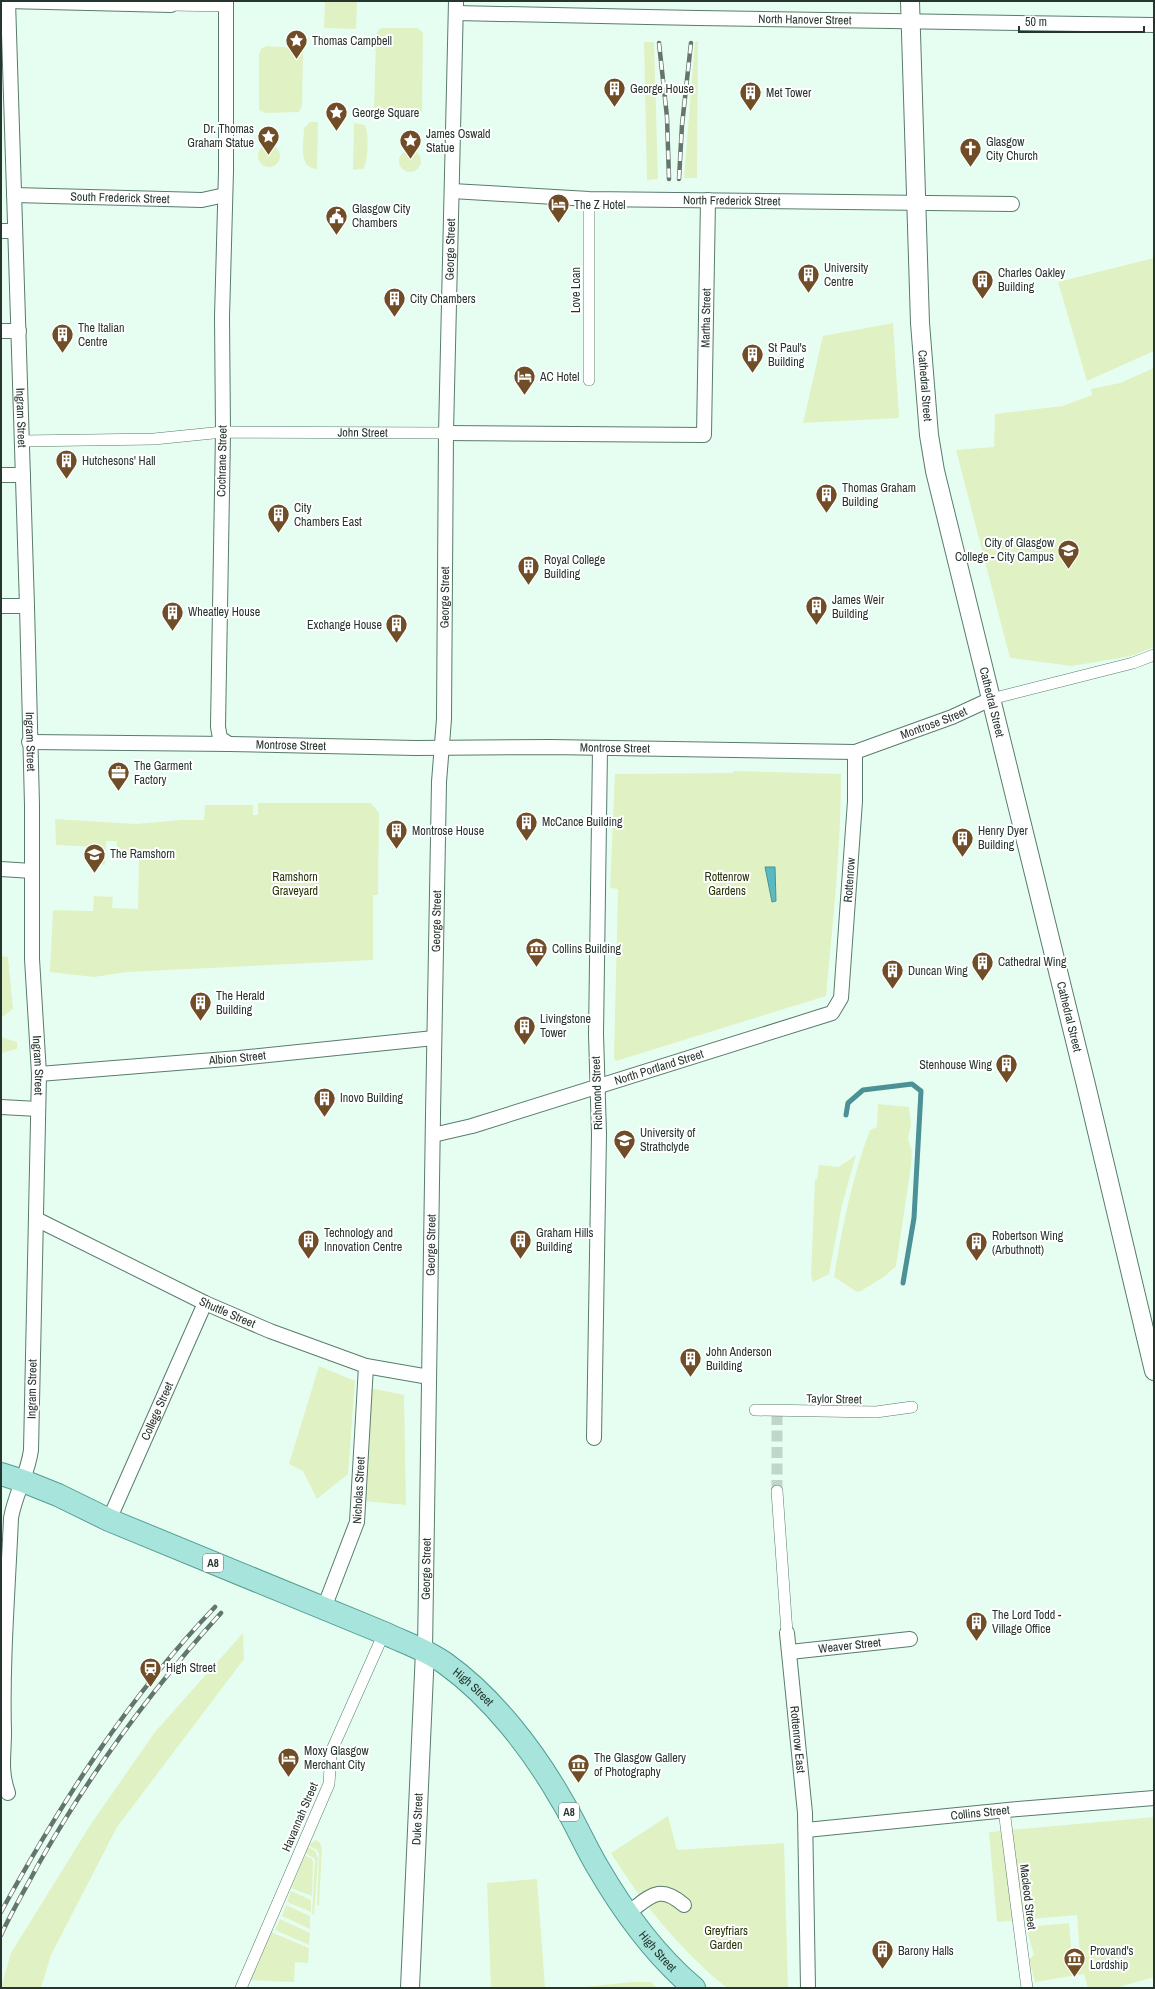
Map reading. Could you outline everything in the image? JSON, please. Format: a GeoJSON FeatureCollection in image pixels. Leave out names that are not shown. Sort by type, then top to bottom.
{"type":"FeatureCollection","features":[{"type":"Feature","properties":{"kind":"main road","name":"High Street"},"geometry":{"type":"LineString","coordinates":[[1,1474],[66,1498],[109,1520],[384,1633],[425,1651],[462,1676],[518,1736],[548,1777],[596,1865],[628,1913],[656,1950],[694,1988]]}},
{"type":"Feature","properties":{"kind":"street"},"geometry":{"type":"LineString","coordinates":[[7,1],[171,5],[226,4],[225,195]]}},
{"type":"Feature","properties":{"kind":"street","name":"Ingram Street"},"geometry":{"type":"LineString","coordinates":[[7,1],[27,606],[32,871],[32,959],[39,1074],[31,1450],[28,1467],[15,1502],[11,1518],[2,1701],[4,1744],[3,1776],[8,1792]]}},
{"type":"Feature","properties":{"kind":"street","name":"Cathedral Street"},"geometry":{"type":"LineString","coordinates":[[910,1],[912,22],[920,323],[930,440],[935,471],[1088,1093],[1154,1371]]}},
{"type":"Feature","properties":{"kind":"street"},"geometry":{"type":"LineString","coordinates":[[452,191],[456,7]]}},
{"type":"Feature","properties":{"kind":"street","name":"North Hanover Street"},"geometry":{"type":"LineString","coordinates":[[456,7],[647,17],[1154,25]]}},
{"type":"Feature","properties":{"kind":"street","name":"North Frederick Street"},"geometry":{"type":"LineString","coordinates":[[452,191],[589,199],[1012,204]]}},
{"type":"Feature","properties":{"kind":"street","name":"George Street"},"geometry":{"type":"LineString","coordinates":[[425,1651],[434,1038],[440,782],[445,651],[446,433],[452,191]]}},
{"type":"Feature","properties":{"kind":"street","name":"South Frederick Street"},"geometry":{"type":"LineString","coordinates":[[14,195],[202,200],[225,195]]}},
{"type":"Feature","properties":{"kind":"street","name":"Cochrane Street"},"geometry":{"type":"LineString","coordinates":[[218,727],[223,432],[222,317],[225,195]]}},
{"type":"Feature","properties":{"kind":"street","name":"Love Loan"},"geometry":{"type":"LineString","coordinates":[[589,199],[589,380]]}},
{"type":"Feature","properties":{"kind":"street","name":"Martha Street"},"geometry":{"type":"LineString","coordinates":[[704,435],[708,200]]}},
{"type":"Feature","properties":{"kind":"street"},"geometry":{"type":"LineString","coordinates":[[1,231],[15,231]]}},
{"type":"Feature","properties":{"kind":"street"},"geometry":{"type":"LineString","coordinates":[[1,331],[19,331]]}},
{"type":"Feature","properties":{"kind":"street","name":"John Street"},"geometry":{"type":"LineString","coordinates":[[22,441],[154,439],[223,432],[704,435]]}},
{"type":"Feature","properties":{"kind":"street"},"geometry":{"type":"LineString","coordinates":[[1,475],[23,475]]}},
{"type":"Feature","properties":{"kind":"street"},"geometry":{"type":"LineString","coordinates":[[1,606],[27,606]]}},
{"type":"Feature","properties":{"kind":"street"},"geometry":{"type":"LineString","coordinates":[[991,699],[1133,663],[1154,655]]}},
{"type":"Feature","properties":{"kind":"street","name":"Montrose Street"},"geometry":{"type":"LineString","coordinates":[[29,742],[442,748],[550,747],[855,752],[952,717],[991,699]]}},
{"type":"Feature","properties":{"kind":"street"},"geometry":{"type":"LineString","coordinates":[[218,727],[220,738],[229,744]]}},
{"type":"Feature","properties":{"kind":"street","name":"Montrose Street"},"geometry":{"type":"LineString","coordinates":[[187,744],[218,727]]}},
{"type":"Feature","properties":{"kind":"street","name":"Richmond Street"},"geometry":{"type":"LineString","coordinates":[[594,1438],[599,1134],[596,1034],[600,749]]}},
{"type":"Feature","properties":{"kind":"street","name":"Rottenrow"},"geometry":{"type":"LineString","coordinates":[[836,1007],[841,998],[855,801],[855,752]]}},
{"type":"Feature","properties":{"kind":"street"},"geometry":{"type":"LineString","coordinates":[[1,869],[32,871]]}},
{"type":"Feature","properties":{"kind":"street","name":"North Portland Street"},"geometry":{"type":"LineString","coordinates":[[433,1135],[472,1126],[817,1018],[832,1013],[836,1007]]}},
{"type":"Feature","properties":{"kind":"street","name":"Albion Street"},"geometry":{"type":"LineString","coordinates":[[39,1074],[240,1058],[434,1038]]}},
{"type":"Feature","properties":{"kind":"street"},"geometry":{"type":"LineString","coordinates":[[1,1107],[38,1109]]}},
{"type":"Feature","properties":{"kind":"street","name":"Shuttle Street"},"geometry":{"type":"LineString","coordinates":[[36,1219],[205,1303],[270,1331],[366,1366],[429,1377]]}},
{"type":"Feature","properties":{"kind":"street","name":"College Street"},"geometry":{"type":"LineString","coordinates":[[109,1520],[205,1303]]}},
{"type":"Feature","properties":{"kind":"street","name":"Nicholas Street"},"geometry":{"type":"LineString","coordinates":[[324,1608],[356,1522],[366,1366]]}},
{"type":"Feature","properties":{"kind":"street","name":"Taylor Street"},"geometry":{"type":"LineString","coordinates":[[755,1410],[876,1412],[912,1407]]}},
{"type":"Feature","properties":{"kind":"street","name":"Rottenrow East"},"geometry":{"type":"LineString","coordinates":[[777,1491],[787,1633],[806,1830],[808,1988]]}},
{"type":"Feature","properties":{"kind":"street","name":"Havannah Street"},"geometry":{"type":"LineString","coordinates":[[241,1988],[329,1784],[331,1752],[384,1633]]}},
{"type":"Feature","properties":{"kind":"street","name":"Weaver Street"},"geometry":{"type":"LineString","coordinates":[[790,1652],[910,1639]]}},
{"type":"Feature","properties":{"kind":"street","name":"Duke Street"},"geometry":{"type":"LineString","coordinates":[[410,1988],[425,1651]]}},
{"type":"Feature","properties":{"kind":"street","name":"Collins Street"},"geometry":{"type":"LineString","coordinates":[[806,1830],[1004,1810],[1154,1798]]}},
{"type":"Feature","properties":{"kind":"street","name":"Macleod Street"},"geometry":{"type":"LineString","coordinates":[[1004,1810],[1027,1988]]}},
{"type":"Feature","properties":{"kind":"street"},"geometry":{"type":"LineString","coordinates":[[628,1913],[652,1894],[674,1895],[684,1905]]}},
{"type":"Feature","properties":{"kind":"green space"},"geometry":{"type":"Polygon","coordinates":[[[325,1],[357,1],[356,29],[324,28],[325,1]]]}},
{"type":"Feature","properties":{"kind":"green space"},"geometry":{"type":"Polygon","coordinates":[[[418,28],[423,33],[422,111],[417,117],[382,117],[374,112],[376,34],[379,29],[418,28]]]}},
{"type":"Feature","properties":{"kind":"green space"},"geometry":{"type":"Polygon","coordinates":[[[698,41],[697,178],[684,178],[695,42],[698,41]]]}},
{"type":"Feature","properties":{"kind":"green space"},"geometry":{"type":"Polygon","coordinates":[[[644,42],[654,42],[658,179],[647,180],[644,42]]]}},
{"type":"Feature","properties":{"kind":"green space"},"geometry":{"type":"Polygon","coordinates":[[[267,46],[299,48],[303,53],[302,106],[299,112],[266,113],[259,110],[259,54],[262,48],[267,46]]]}},
{"type":"Feature","properties":{"kind":"green space"},"geometry":{"type":"Polygon","coordinates":[[[310,122],[318,122],[317,169],[311,168],[307,164],[303,153],[304,128],[310,122]]]}},
{"type":"Feature","properties":{"kind":"green space"},"geometry":{"type":"Polygon","coordinates":[[[354,123],[364,125],[366,128],[368,147],[365,166],[363,169],[353,170],[354,123]]]}},
{"type":"Feature","properties":{"kind":"green space"},"geometry":{"type":"Polygon","coordinates":[[[269,145],[277,148],[280,156],[277,164],[269,167],[261,164],[258,156],[261,148],[269,145]]]}},
{"type":"Feature","properties":{"kind":"green space"},"geometry":{"type":"Polygon","coordinates":[[[406,150],[414,150],[421,157],[421,165],[414,172],[406,172],[399,165],[399,157],[406,150]]]}},
{"type":"Feature","properties":{"kind":"green space"},"geometry":{"type":"Polygon","coordinates":[[[1154,258],[1154,351],[1087,381],[1058,282],[1154,258]]]}},
{"type":"Feature","properties":{"kind":"green space"},"geometry":{"type":"Polygon","coordinates":[[[893,323],[899,418],[803,423],[823,336],[893,323]]]}},
{"type":"Feature","properties":{"kind":"green space"},"geometry":{"type":"Polygon","coordinates":[[[1154,368],[1154,647],[1131,656],[1072,666],[1010,658],[956,450],[994,447],[995,414],[1063,406],[1092,395],[1091,389],[1120,383],[1154,368]]]}},
{"type":"Feature","properties":{"kind":"green space","name":"Rottenrow Gardens"},"geometry":{"type":"Polygon","coordinates":[[[733,771],[841,774],[838,857],[826,996],[616,1061],[614,1058],[618,889],[610,888],[615,774],[733,773],[733,771]]]}},
{"type":"Feature","properties":{"kind":"green space","name":"Ramshorn Graveyard"},"geometry":{"type":"Polygon","coordinates":[[[258,803],[371,803],[379,813],[378,895],[373,895],[373,960],[127,972],[94,977],[50,972],[53,910],[93,911],[94,896],[113,897],[112,908],[138,909],[139,857],[116,856],[117,841],[106,841],[105,865],[97,864],[97,847],[56,845],[55,819],[136,824],[181,820],[204,820],[205,805],[253,805],[253,815],[258,815],[258,803]]]}},
{"type":"Feature","properties":{"kind":"green space"},"geometry":{"type":"Polygon","coordinates":[[[1,956],[8,957],[13,1009],[1,1018],[1,956]]]}},
{"type":"Feature","properties":{"kind":"green space"},"geometry":{"type":"Polygon","coordinates":[[[1,1037],[17,1042],[17,1049],[1,1053],[1,1037]]]}},
{"type":"Feature","properties":{"kind":"green space"},"geometry":{"type":"Polygon","coordinates":[[[878,1104],[909,1107],[911,1124],[908,1139],[912,1151],[911,1166],[896,1266],[885,1276],[857,1292],[834,1277],[844,1221],[858,1166],[870,1130],[877,1127],[878,1104]]]}},
{"type":"Feature","properties":{"kind":"green space"},"geometry":{"type":"Polygon","coordinates":[[[856,1155],[842,1205],[829,1274],[813,1282],[811,1275],[815,1179],[817,1179],[819,1165],[839,1167],[856,1155]]]}},
{"type":"Feature","properties":{"kind":"green space"},"geometry":{"type":"Polygon","coordinates":[[[319,1366],[355,1381],[348,1474],[317,1499],[303,1471],[289,1464],[319,1366]]]}},
{"type":"Feature","properties":{"kind":"green space"},"geometry":{"type":"Polygon","coordinates":[[[370,1388],[404,1395],[406,1505],[364,1501],[370,1388]]]}},
{"type":"Feature","properties":{"kind":"green space"},"geometry":{"type":"Polygon","coordinates":[[[243,1633],[244,1659],[117,1827],[51,1955],[41,1988],[1,1988],[11,1953],[91,1824],[155,1732],[243,1633]]]}},
{"type":"Feature","properties":{"kind":"green space","name":"Greyfriars Garden"},"geometry":{"type":"Polygon","coordinates":[[[668,1816],[677,1850],[784,1843],[788,1988],[727,1988],[710,1974],[678,1942],[649,1908],[623,1872],[611,1853],[668,1816]]]}},
{"type":"Feature","properties":{"kind":"green space"},"geometry":{"type":"Polygon","coordinates":[[[1154,1817],[1154,1977],[1116,1988],[1088,1988],[1084,1974],[1035,1982],[1029,1959],[1034,1955],[1026,1927],[1069,1923],[1073,1970],[1081,1969],[1077,1915],[997,1922],[989,1832],[1154,1817]]]}},
{"type":"Feature","properties":{"kind":"green space"},"geometry":{"type":"Polygon","coordinates":[[[316,1840],[320,1843],[322,1848],[319,1905],[317,1905],[319,1854],[317,1850],[309,1846],[316,1840]]]}},
{"type":"Feature","properties":{"kind":"green space"},"geometry":{"type":"Polygon","coordinates":[[[308,1847],[315,1851],[318,1858],[314,1915],[312,1914],[315,1859],[305,1853],[308,1847]]]}},
{"type":"Feature","properties":{"kind":"green space"},"geometry":{"type":"Polygon","coordinates":[[[305,1856],[311,1858],[313,1861],[312,1896],[291,1888],[305,1856]]]}},
{"type":"Feature","properties":{"kind":"green space"},"geometry":{"type":"Polygon","coordinates":[[[537,1879],[545,1988],[491,1988],[487,1883],[537,1879]]]}},
{"type":"Feature","properties":{"kind":"green space"},"geometry":{"type":"Polygon","coordinates":[[[291,1891],[311,1900],[311,1912],[287,1902],[291,1891]]]}},
{"type":"Feature","properties":{"kind":"green space"},"geometry":{"type":"Polygon","coordinates":[[[286,1905],[310,1916],[310,1929],[282,1916],[286,1905]]]}},
{"type":"Feature","properties":{"kind":"green space"},"geometry":{"type":"Polygon","coordinates":[[[280,1919],[310,1933],[309,1945],[275,1930],[280,1919]]]}},
{"type":"Feature","properties":{"kind":"green space"},"geometry":{"type":"Polygon","coordinates":[[[271,1932],[309,1948],[308,1963],[295,1962],[294,1982],[250,1980],[271,1932]]]}},
{"type":"Feature","properties":{"kind":"green space"},"geometry":{"type":"Polygon","coordinates":[[[632,1982],[651,1982],[657,1988],[575,1988],[632,1982]]]}},
{"type":"Feature","properties":{"kind":"water"},"geometry":{"type":"Polygon","coordinates":[[[765,867],[775,867],[776,901],[772,902],[765,867]]]}},
{"type":"Feature","properties":{"kind":"waterway"},"geometry":{"type":"LineString","coordinates":[[846,1115],[848,1103],[863,1090],[912,1084],[921,1091],[914,1218],[903,1283]]}},
{"type":"Feature","properties":{"kind":"tunnel"},"geometry":{"type":"LineString","coordinates":[[777,1411],[777,1491]]}},
{"type":"Feature","properties":{"kind":"railway"},"geometry":{"type":"LineString","coordinates":[[659,43],[667,117],[669,179]]}},
{"type":"Feature","properties":{"kind":"railway"},"geometry":{"type":"LineString","coordinates":[[679,179],[682,125],[691,43]]}},
{"type":"Feature","properties":{"kind":"railway"},"geometry":{"type":"LineString","coordinates":[[1,1912],[48,1830],[98,1752],[153,1678],[215,1607]]}},
{"type":"Feature","properties":{"kind":"railway"},"geometry":{"type":"LineString","coordinates":[[1,1935],[38,1865],[78,1798],[122,1734],[170,1672],[221,1613]]}},
{"type":"Feature","properties":{"kind":"place","name":"Thomas Campbell"},"geometry":{"type":"Point","coordinates":[296,60]}},
{"type":"Feature","properties":{"kind":"place","name":"George House"},"geometry":{"type":"Point","coordinates":[615,108]}},
{"type":"Feature","properties":{"kind":"place","name":"Met Tower"},"geometry":{"type":"Point","coordinates":[750,112]}},
{"type":"Feature","properties":{"kind":"place","name":"George Square"},"geometry":{"type":"Point","coordinates":[337,132]}},
{"type":"Feature","properties":{"kind":"place","name":"Dr. Thomas Graham Statue"},"geometry":{"type":"Point","coordinates":[269,156]}},
{"type":"Feature","properties":{"kind":"place","name":"James Oswald Statue"},"geometry":{"type":"Point","coordinates":[410,160]}},
{"type":"Feature","properties":{"kind":"place","name":"Glasgow City Church"},"geometry":{"type":"Point","coordinates":[971,168]}},
{"type":"Feature","properties":{"kind":"place","name":"The Z Hotel"},"geometry":{"type":"Point","coordinates":[559,224]}},
{"type":"Feature","properties":{"kind":"place","name":"Glasgow City Chambers"},"geometry":{"type":"Point","coordinates":[337,236]}},
{"type":"Feature","properties":{"kind":"place","name":"University Centre"},"geometry":{"type":"Point","coordinates":[809,294]}},
{"type":"Feature","properties":{"kind":"place","name":"Charles Oakley Building"},"geometry":{"type":"Point","coordinates":[983,300]}},
{"type":"Feature","properties":{"kind":"place","name":"City Chambers"},"geometry":{"type":"Point","coordinates":[395,318]}},
{"type":"Feature","properties":{"kind":"place","name":"The Italian Centre"},"geometry":{"type":"Point","coordinates":[63,354]}},
{"type":"Feature","properties":{"kind":"place","name":"St Paul's Building"},"geometry":{"type":"Point","coordinates":[752,374]}},
{"type":"Feature","properties":{"kind":"place","name":"AC Hotel"},"geometry":{"type":"Point","coordinates":[525,396]}},
{"type":"Feature","properties":{"kind":"place","name":"Hutchesons' Hall"},"geometry":{"type":"Point","coordinates":[67,480]}},
{"type":"Feature","properties":{"kind":"place","name":"Thomas Graham Building"},"geometry":{"type":"Point","coordinates":[827,514]}},
{"type":"Feature","properties":{"kind":"place","name":"City Chambers East"},"geometry":{"type":"Point","coordinates":[278,534]}},
{"type":"Feature","properties":{"kind":"place","name":"City of Glasgow College - City Campus"},"geometry":{"type":"Point","coordinates":[1069,570]}},
{"type":"Feature","properties":{"kind":"place","name":"Royal College Building"},"geometry":{"type":"Point","coordinates":[529,586]}},
{"type":"Feature","properties":{"kind":"place","name":"James Weir Building"},"geometry":{"type":"Point","coordinates":[817,626]}},
{"type":"Feature","properties":{"kind":"place","name":"Wheatley House"},"geometry":{"type":"Point","coordinates":[173,632]}},
{"type":"Feature","properties":{"kind":"place","name":"Exchange House"},"geometry":{"type":"Point","coordinates":[397,644]}},
{"type":"Feature","properties":{"kind":"place","name":"The Garment Factory"},"geometry":{"type":"Point","coordinates":[118,792]}},
{"type":"Feature","properties":{"kind":"place","name":"McCance Building"},"geometry":{"type":"Point","coordinates":[526,842]}},
{"type":"Feature","properties":{"kind":"place","name":"Montrose House"},"geometry":{"type":"Point","coordinates":[396,850]}},
{"type":"Feature","properties":{"kind":"place","name":"Henry Dyer Building"},"geometry":{"type":"Point","coordinates":[962,858]}},
{"type":"Feature","properties":{"kind":"place","name":"The Ramshorn"},"geometry":{"type":"Point","coordinates":[94,874]}},
{"type":"Feature","properties":{"kind":"place","name":"Collins Building"},"geometry":{"type":"Point","coordinates":[536,968]}},
{"type":"Feature","properties":{"kind":"place","name":"Cathedral Wing"},"geometry":{"type":"Point","coordinates":[982,982]}},
{"type":"Feature","properties":{"kind":"place","name":"Duncan Wing"},"geometry":{"type":"Point","coordinates":[893,990]}},
{"type":"Feature","properties":{"kind":"place","name":"The Herald Building"},"geometry":{"type":"Point","coordinates":[201,1022]}},
{"type":"Feature","properties":{"kind":"place","name":"Livingstone Tower"},"geometry":{"type":"Point","coordinates":[524,1046]}},
{"type":"Feature","properties":{"kind":"place","name":"Stenhouse Wing"},"geometry":{"type":"Point","coordinates":[1007,1084]}},
{"type":"Feature","properties":{"kind":"place","name":"Inovo Building"},"geometry":{"type":"Point","coordinates":[324,1118]}},
{"type":"Feature","properties":{"kind":"place","name":"University of Strathclyde"},"geometry":{"type":"Point","coordinates":[625,1160]}},
{"type":"Feature","properties":{"kind":"place","name":"Technology and Innovation Centre"},"geometry":{"type":"Point","coordinates":[308,1260]}},
{"type":"Feature","properties":{"kind":"place","name":"Graham Hills Building"},"geometry":{"type":"Point","coordinates":[521,1260]}},
{"type":"Feature","properties":{"kind":"place","name":"Robertson Wing (Arbuthnott)"},"geometry":{"type":"Point","coordinates":[977,1262]}},
{"type":"Feature","properties":{"kind":"place","name":"John Anderson Building"},"geometry":{"type":"Point","coordinates":[691,1378]}},
{"type":"Feature","properties":{"kind":"place","name":"The Lord Todd - Village Office"},"geometry":{"type":"Point","coordinates":[977,1642]}},
{"type":"Feature","properties":{"kind":"place","name":"High Street"},"geometry":{"type":"Point","coordinates":[151,1688]}},
{"type":"Feature","properties":{"kind":"place","name":"Moxy Glasgow Merchant City"},"geometry":{"type":"Point","coordinates":[289,1778]}},
{"type":"Feature","properties":{"kind":"place","name":"The Glasgow Gallery of Photography"},"geometry":{"type":"Point","coordinates":[578,1784]}},
{"type":"Feature","properties":{"kind":"place","name":"Barony Halls"},"geometry":{"type":"Point","coordinates":[883,1970]}},
{"type":"Feature","properties":{"kind":"place","name":"Provand's Lordship"},"geometry":{"type":"Point","coordinates":[1074,1978]}}]}
